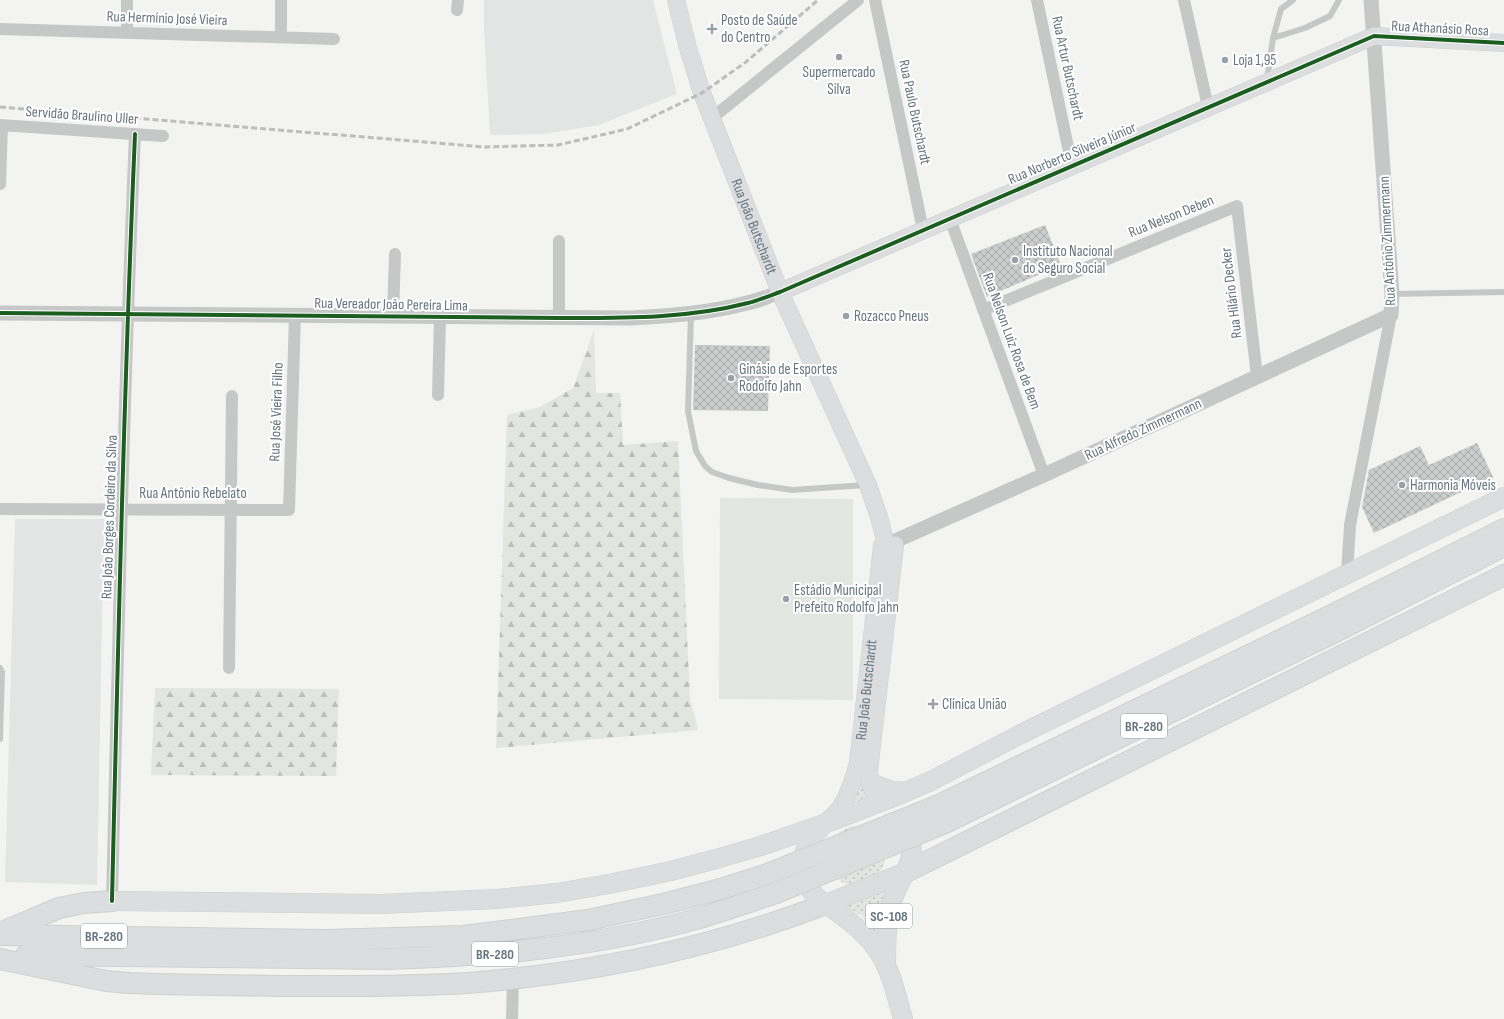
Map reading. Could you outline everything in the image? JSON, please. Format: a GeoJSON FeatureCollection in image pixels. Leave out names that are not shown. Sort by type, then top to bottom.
{"type":"FeatureCollection","features":[{"type":"Feature","properties":{"kind":"highway","name":"BR-280"},"geometry":{"type":"LineString","coordinates":[[0,934],[325,940],[463,936],[588,920],[721,889],[943,813],[1504,529]]}},
{"type":"Feature","properties":{"kind":"highway","name":"BR-280"},"geometry":{"type":"LineString","coordinates":[[0,954],[387,959],[445,957],[490,954],[568,945],[632,934],[693,920],[776,893],[943,813],[1341,629],[1504,546]]}},
{"type":"Feature","properties":{"kind":"highway"},"geometry":{"type":"LineString","coordinates":[[914,868],[1504,575]]}},
{"type":"Feature","properties":{"kind":"highway"},"geometry":{"type":"LineString","coordinates":[[0,934],[59,908],[84,903],[112,901]]}},
{"type":"Feature","properties":{"kind":"highway"},"geometry":{"type":"LineString","coordinates":[[0,959],[106,981],[148,984],[370,986],[467,983],[570,972],[698,946],[804,913],[826,904]]}},
{"type":"Feature","properties":{"kind":"main road","name":"Rua João Butschardt"},"geometry":{"type":"LineString","coordinates":[[676,0],[688,48],[712,118],[780,292],[868,485],[889,542],[870,764],[870,782],[878,803]]}},
{"type":"Feature","properties":{"kind":"main road","name":"Rua Norberto Silveira Júnior"},"geometry":{"type":"LineString","coordinates":[[780,292],[1374,36]]}},
{"type":"Feature","properties":{"kind":"main road","name":"Rua Athanásio Rosa"},"geometry":{"type":"LineString","coordinates":[[1374,36],[1504,43]]}},
{"type":"Feature","properties":{"kind":"main road"},"geometry":{"type":"LineString","coordinates":[[112,901],[388,904],[497,899],[557,893],[671,871],[764,845],[824,824],[909,791],[1504,497]]}},
{"type":"Feature","properties":{"kind":"main road","name":"Rua João Butschardt"},"geometry":{"type":"LineString","coordinates":[[824,824],[840,808],[855,776],[858,763],[889,542]]}},
{"type":"Feature","properties":{"kind":"main road"},"geometry":{"type":"LineString","coordinates":[[870,782],[893,790],[909,791]]}},
{"type":"Feature","properties":{"kind":"main road"},"geometry":{"type":"LineString","coordinates":[[824,824],[811,838],[806,849],[803,864],[804,875],[810,889],[826,904],[914,868],[912,843],[909,829],[905,821],[898,813],[889,807],[878,803]]}},
{"type":"Feature","properties":{"kind":"main road","name":"SC-108"},"geometry":{"type":"LineString","coordinates":[[886,964],[886,943],[890,908],[893,899],[914,868]]}},
{"type":"Feature","properties":{"kind":"main road","name":"SC-108"},"geometry":{"type":"LineString","coordinates":[[826,904],[857,926],[871,941],[886,964],[903,1019]]}},
{"type":"Feature","properties":{"kind":"main road"},"geometry":{"type":"LineString","coordinates":[[804,913],[819,913],[838,918],[857,926]]}},
{"type":"Feature","properties":{"kind":"street"},"geometry":{"type":"LineString","coordinates":[[127,0],[127,32]]}},
{"type":"Feature","properties":{"kind":"street"},"geometry":{"type":"LineString","coordinates":[[281,0],[281,37]]}},
{"type":"Feature","properties":{"kind":"street"},"geometry":{"type":"LineString","coordinates":[[712,118],[858,0]]}},
{"type":"Feature","properties":{"kind":"street","name":"Rua Paulo Butschardt"},"geometry":{"type":"LineString","coordinates":[[875,0],[923,230]]}},
{"type":"Feature","properties":{"kind":"street","name":"Rua Artur Butschardt"},"geometry":{"type":"LineString","coordinates":[[1037,0],[1072,166]]}},
{"type":"Feature","properties":{"kind":"street"},"geometry":{"type":"LineString","coordinates":[[1184,0],[1208,107]]}},
{"type":"Feature","properties":{"kind":"street","name":"Rua Antônio Zimmermann"},"geometry":{"type":"LineString","coordinates":[[1347,574],[1350,525],[1391,315],[1392,294],[1371,0]]}},
{"type":"Feature","properties":{"kind":"street","name":"Rua Hermínio José Vieira"},"geometry":{"type":"LineString","coordinates":[[0,29],[334,39]]}},
{"type":"Feature","properties":{"kind":"street"},"geometry":{"type":"LineString","coordinates":[[0,184],[1,125]]}},
{"type":"Feature","properties":{"kind":"street","name":"Servidão Braulino Uller"},"geometry":{"type":"LineString","coordinates":[[1,125],[163,136]]}},
{"type":"Feature","properties":{"kind":"street","name":"Rua João Borges Cordeiro da Silva"},"geometry":{"type":"LineString","coordinates":[[112,901],[121,509],[127,314],[135,134]]}},
{"type":"Feature","properties":{"kind":"street","name":"Rua Nelson Deben"},"geometry":{"type":"LineString","coordinates":[[983,310],[1237,206]]}},
{"type":"Feature","properties":{"kind":"street","name":"Rua Hilário Decker"},"geometry":{"type":"LineString","coordinates":[[1237,206],[1257,376]]}},
{"type":"Feature","properties":{"kind":"street","name":"Rua Nelson Luiz Rosa de Bem"},"geometry":{"type":"LineString","coordinates":[[950,219],[1044,475]]}},
{"type":"Feature","properties":{"kind":"street"},"geometry":{"type":"LineString","coordinates":[[559,241],[559,318]]}},
{"type":"Feature","properties":{"kind":"street"},"geometry":{"type":"LineString","coordinates":[[393,316],[395,254]]}},
{"type":"Feature","properties":{"kind":"street","name":"Rua Vereador João Pereira Lima"},"geometry":{"type":"LineString","coordinates":[[0,313],[631,318],[691,314],[749,303],[780,292]]}},
{"type":"Feature","properties":{"kind":"street","name":"Rua Alfredo Zimmermann"},"geometry":{"type":"LineString","coordinates":[[889,542],[1044,475],[1391,315]]}},
{"type":"Feature","properties":{"kind":"street","name":"Rua José Vieira Filho"},"geometry":{"type":"LineString","coordinates":[[289,510],[295,316]]}},
{"type":"Feature","properties":{"kind":"street"},"geometry":{"type":"LineString","coordinates":[[438,396],[440,317]]}},
{"type":"Feature","properties":{"kind":"street"},"geometry":{"type":"LineString","coordinates":[[229,668],[232,396]]}},
{"type":"Feature","properties":{"kind":"street","name":"Rua Antônio Rebelato"},"geometry":{"type":"LineString","coordinates":[[0,509],[289,510]]}},
{"type":"Feature","properties":{"kind":"street"},"geometry":{"type":"LineString","coordinates":[[512,1019],[513,979]]}},
{"type":"Feature","properties":{"kind":"lane"},"geometry":{"type":"LineString","coordinates":[[1267,82],[1273,38],[1281,9],[1293,0]]}},
{"type":"Feature","properties":{"kind":"lane"},"geometry":{"type":"LineString","coordinates":[[1273,38],[1305,28],[1330,16],[1339,0]]}},
{"type":"Feature","properties":{"kind":"lane"},"geometry":{"type":"LineString","coordinates":[[1392,294],[1504,292]]}},
{"type":"Feature","properties":{"kind":"lane"},"geometry":{"type":"LineString","coordinates":[[691,314],[688,411],[696,451],[705,466],[712,472],[729,478],[758,485],[792,490],[868,485]]}},
{"type":"Feature","properties":{"kind":"lane"},"geometry":{"type":"LineString","coordinates":[[0,668],[2,672],[0,739]]}},
{"type":"Feature","properties":{"kind":"shaded area"},"geometry":{"type":"Polygon","coordinates":[[[484,0],[653,0],[677,94],[599,125],[544,134],[490,135],[484,28],[484,0]]]}},
{"type":"Feature","properties":{"kind":"shaded area"},"geometry":{"type":"Polygon","coordinates":[[[15,519],[104,519],[97,885],[5,882],[15,519]]]}},
{"type":"Feature","properties":{"kind":"green space"},"geometry":{"type":"Polygon","coordinates":[[[594,330],[596,393],[620,393],[623,445],[678,441],[690,699],[698,730],[496,748],[507,415],[540,407],[573,388],[594,330]]]}},
{"type":"Feature","properties":{"kind":"green space","name":"Estádio Municipal Prefeito Rodolfo Jahn"},"geometry":{"type":"Polygon","coordinates":[[[720,498],[853,499],[853,700],[719,699],[720,498]]]}},
{"type":"Feature","properties":{"kind":"green space"},"geometry":{"type":"Polygon","coordinates":[[[155,688],[339,689],[336,776],[151,775],[155,688]]]}},
{"type":"Feature","properties":{"kind":"green space"},"geometry":{"type":"Polygon","coordinates":[[[861,776],[867,797],[850,802],[861,776]]]}},
{"type":"Feature","properties":{"kind":"green space"},"geometry":{"type":"Polygon","coordinates":[[[852,826],[862,827],[886,854],[883,867],[879,872],[860,883],[850,885],[842,882],[835,876],[827,863],[826,850],[836,835],[852,826]]]}},
{"type":"Feature","properties":{"kind":"green space"},"geometry":{"type":"Polygon","coordinates":[[[886,890],[879,910],[878,939],[862,916],[845,906],[886,890]]]}},
{"type":"Feature","properties":{"kind":"building","name":"Instituto Nacional do Seguro Social"},"geometry":{"type":"Polygon","coordinates":[[[1045,225],[1061,265],[987,297],[971,254],[1045,225]]]}},
{"type":"Feature","properties":{"kind":"building","name":"Ginásio de Esportes Rodolfo Jahn"},"geometry":{"type":"Polygon","coordinates":[[[695,345],[770,346],[768,411],[693,410],[695,345]]]}},
{"type":"Feature","properties":{"kind":"building","name":"Harmonia Móveis"},"geometry":{"type":"Polygon","coordinates":[[[1477,443],[1493,477],[1374,533],[1362,507],[1369,470],[1420,446],[1429,465],[1477,443]]]}},
{"type":"Feature","properties":{"kind":"railway"},"geometry":{"type":"LineString","coordinates":[[0,107],[485,147],[558,145],[627,129],[702,93],[746,62],[818,0]]}},
{"type":"Feature","properties":{"kind":"cycle path"},"geometry":{"type":"LineString","coordinates":[[0,313],[606,318],[678,315],[725,308],[752,302],[780,292],[1374,36],[1504,43]]}},
{"type":"Feature","properties":{"kind":"cycle path"},"geometry":{"type":"LineString","coordinates":[[112,901],[124,422],[135,134]]}},
{"type":"Feature","properties":{"kind":"place","name":"Posto de Saúde do Centro"},"geometry":{"type":"Point","coordinates":[712,29]}},
{"type":"Feature","properties":{"kind":"place","name":"Supermercado Silva"},"geometry":{"type":"Point","coordinates":[839,57]}},
{"type":"Feature","properties":{"kind":"place","name":"Loja 1,95"},"geometry":{"type":"Point","coordinates":[1225,60]}},
{"type":"Feature","properties":{"kind":"place","name":"Instituto Nacional do Seguro Social"},"geometry":{"type":"Point","coordinates":[1015,260]}},
{"type":"Feature","properties":{"kind":"place","name":"Rozacco Pneus"},"geometry":{"type":"Point","coordinates":[846,316]}},
{"type":"Feature","properties":{"kind":"place","name":"Ginásio de Esportes Rodolfo Jahn"},"geometry":{"type":"Point","coordinates":[731,378]}},
{"type":"Feature","properties":{"kind":"place","name":"Harmonia Móveis"},"geometry":{"type":"Point","coordinates":[1402,485]}},
{"type":"Feature","properties":{"kind":"place","name":"Estádio Municipal Prefeito Rodolfo Jahn"},"geometry":{"type":"Point","coordinates":[786,599]}},
{"type":"Feature","properties":{"kind":"place","name":"Clínica União"},"geometry":{"type":"Point","coordinates":[933,704]}}]}
